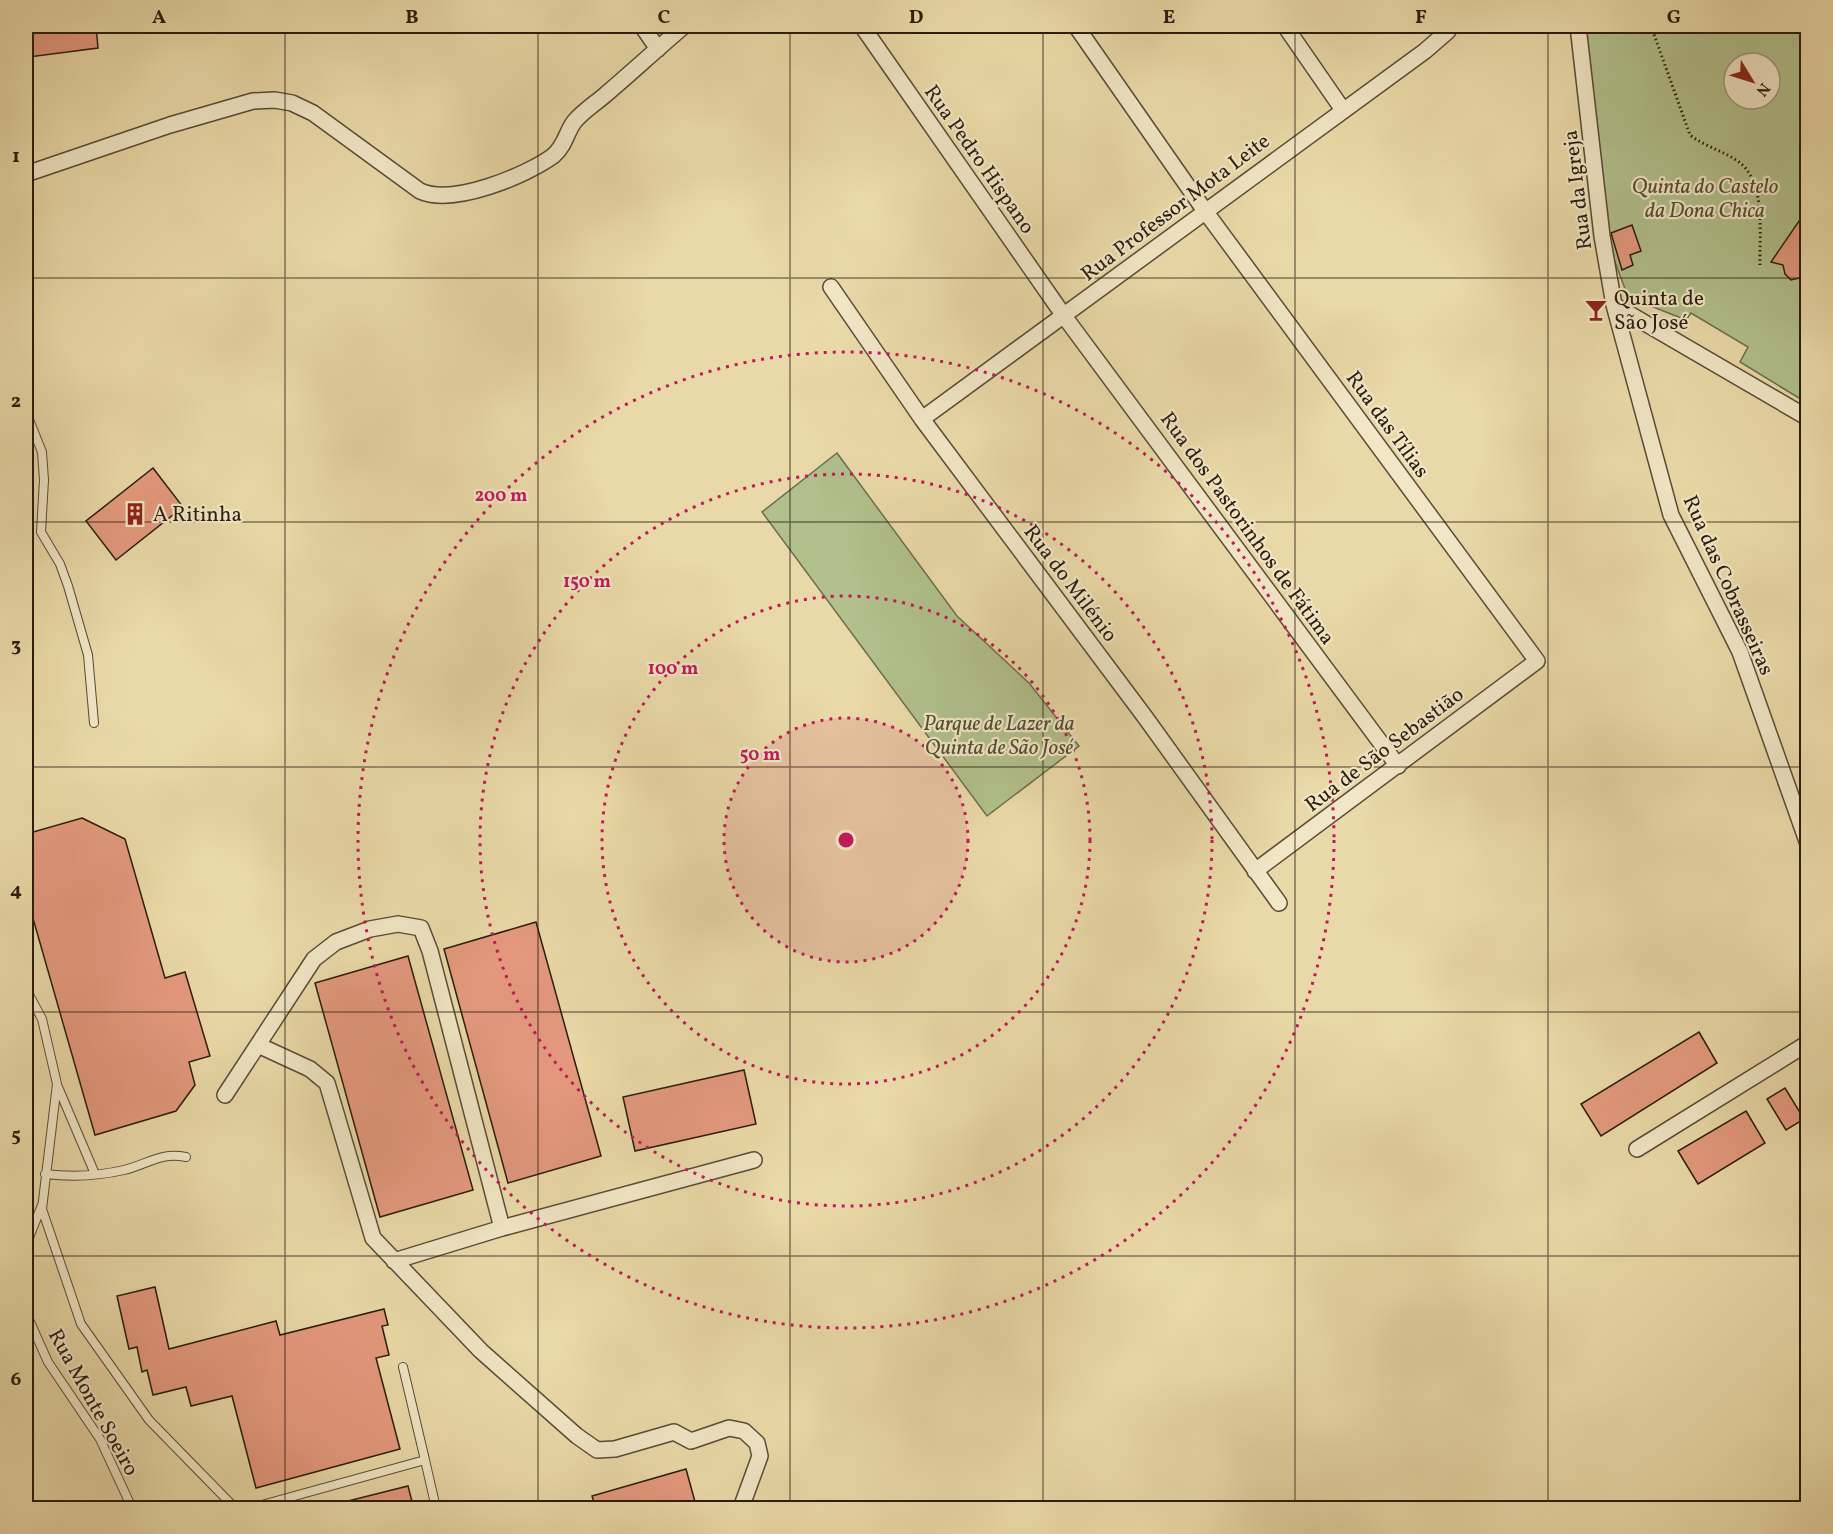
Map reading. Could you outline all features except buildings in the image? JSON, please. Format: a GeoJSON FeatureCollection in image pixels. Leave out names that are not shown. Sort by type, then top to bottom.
{"type":"FeatureCollection","features":[{"type":"Feature","properties":{"kind":"street"},"geometry":{"type":"LineString","coordinates":[[642,26],[658,49]]}},
{"type":"Feature","properties":{"kind":"street"},"geometry":{"type":"LineString","coordinates":[[26,174],[170,125],[253,101],[275,100],[292,103],[313,112],[420,191],[427,194],[454,195],[489,186],[531,169],[561,149],[574,122],[684,26]]}},
{"type":"Feature","properties":{"kind":"street","name":"Rua Pedro Hispano"},"geometry":{"type":"LineString","coordinates":[[862,26],[1064,316]]}},
{"type":"Feature","properties":{"kind":"street","name":"Rua das Tílias"},"geometry":{"type":"LineString","coordinates":[[1076,26],[1205,211],[1537,661]]}},
{"type":"Feature","properties":{"kind":"street"},"geometry":{"type":"LineString","coordinates":[[1285,26],[1343,110]]}},
{"type":"Feature","properties":{"kind":"street","name":"Rua Professor Mota Leite"},"geometry":{"type":"LineString","coordinates":[[922,419],[1425,51],[1448,31],[1450,26]]}},
{"type":"Feature","properties":{"kind":"street","name":"Rua da Igreja"},"geometry":{"type":"LineString","coordinates":[[1578,26],[1602,236],[1614,305]]}},
{"type":"Feature","properties":{"kind":"street","name":"Rua do Milénio"},"geometry":{"type":"LineString","coordinates":[[831,287],[922,419],[1145,717],[1279,903]]}},
{"type":"Feature","properties":{"kind":"street"},"geometry":{"type":"LineString","coordinates":[[1614,305],[1808,418]]}},
{"type":"Feature","properties":{"kind":"street","name":"Rua das Cobrasseiras"},"geometry":{"type":"LineString","coordinates":[[1614,305],[1671,515],[1740,652],[1808,844]]}},
{"type":"Feature","properties":{"kind":"street","name":"Rua dos Pastorinhos de Fátima"},"geometry":{"type":"LineString","coordinates":[[1064,316],[1398,766]]}},
{"type":"Feature","properties":{"kind":"street","name":"Rua de São Sebastião"},"geometry":{"type":"LineString","coordinates":[[1255,871],[1537,661]]}},
{"type":"Feature","properties":{"kind":"street"},"geometry":{"type":"LineString","coordinates":[[225,1095],[314,959],[336,942],[370,929],[398,924],[421,928],[430,951],[502,1228]]}},
{"type":"Feature","properties":{"kind":"street"},"geometry":{"type":"LineString","coordinates":[[1637,1149],[1808,1042]]}},
{"type":"Feature","properties":{"kind":"street"},"geometry":{"type":"LineString","coordinates":[[258,1045],[310,1069],[327,1083],[373,1238],[481,1351],[577,1436],[597,1450],[615,1449],[674,1432],[691,1441],[729,1428],[744,1431],[757,1443],[760,1456],[741,1509]]}},
{"type":"Feature","properties":{"kind":"street"},"geometry":{"type":"LineString","coordinates":[[394,1261],[502,1228],[754,1160]]}},
{"type":"Feature","properties":{"kind":"lane"},"geometry":{"type":"LineString","coordinates":[[26,412],[42,452],[44,480],[40,532],[60,564],[88,655],[94,723]]}},
{"type":"Feature","properties":{"kind":"lane"},"geometry":{"type":"LineString","coordinates":[[26,989],[42,1019],[57,1084],[94,1174]]}},
{"type":"Feature","properties":{"kind":"lane"},"geometry":{"type":"LineString","coordinates":[[26,1245],[42,1204],[57,1084]]}},
{"type":"Feature","properties":{"kind":"lane"},"geometry":{"type":"LineString","coordinates":[[45,1174],[69,1177],[94,1174],[124,1170],[169,1154],[186,1156]]}},
{"type":"Feature","properties":{"kind":"lane"},"geometry":{"type":"LineString","coordinates":[[42,1204],[81,1324],[149,1420],[235,1509]]}},
{"type":"Feature","properties":{"kind":"lane","name":"Rua Monte Soeiro"},"geometry":{"type":"LineString","coordinates":[[26,1314],[48,1362],[100,1439],[132,1509]]}},
{"type":"Feature","properties":{"kind":"lane"},"geometry":{"type":"LineString","coordinates":[[403,1367],[436,1509]]}},
{"type":"Feature","properties":{"kind":"lane"},"geometry":{"type":"LineString","coordinates":[[251,1509],[425,1460]]}},
{"type":"Feature","properties":{"kind":"path"},"geometry":{"type":"LineString","coordinates":[[1652,26],[1690,135],[1701,144],[1736,160],[1748,170],[1757,193],[1760,266]]}},
{"type":"Feature","properties":{"kind":"green space","name":"Quinta do Castelo da Dona Chica"},"geometry":{"type":"Polygon","coordinates":[[[1582,26],[1807,26],[1807,403],[1740,362],[1748,347],[1691,313],[1686,320],[1628,297],[1607,240],[1582,26]]]}},
{"type":"Feature","properties":{"kind":"green space","name":"Parque de Lazer da Quinta de São José"},"geometry":{"type":"Polygon","coordinates":[[[837,453],[957,616],[1029,683],[1079,746],[987,816],[762,512],[837,453]]]}},
{"type":"Feature","properties":{"kind":"place","name":"Quinta de São José"},"geometry":{"type":"Point","coordinates":[1596,310]}},
{"type":"Feature","properties":{"kind":"place","name":"A Ritinha"},"geometry":{"type":"Point","coordinates":[135,514]}}]}
